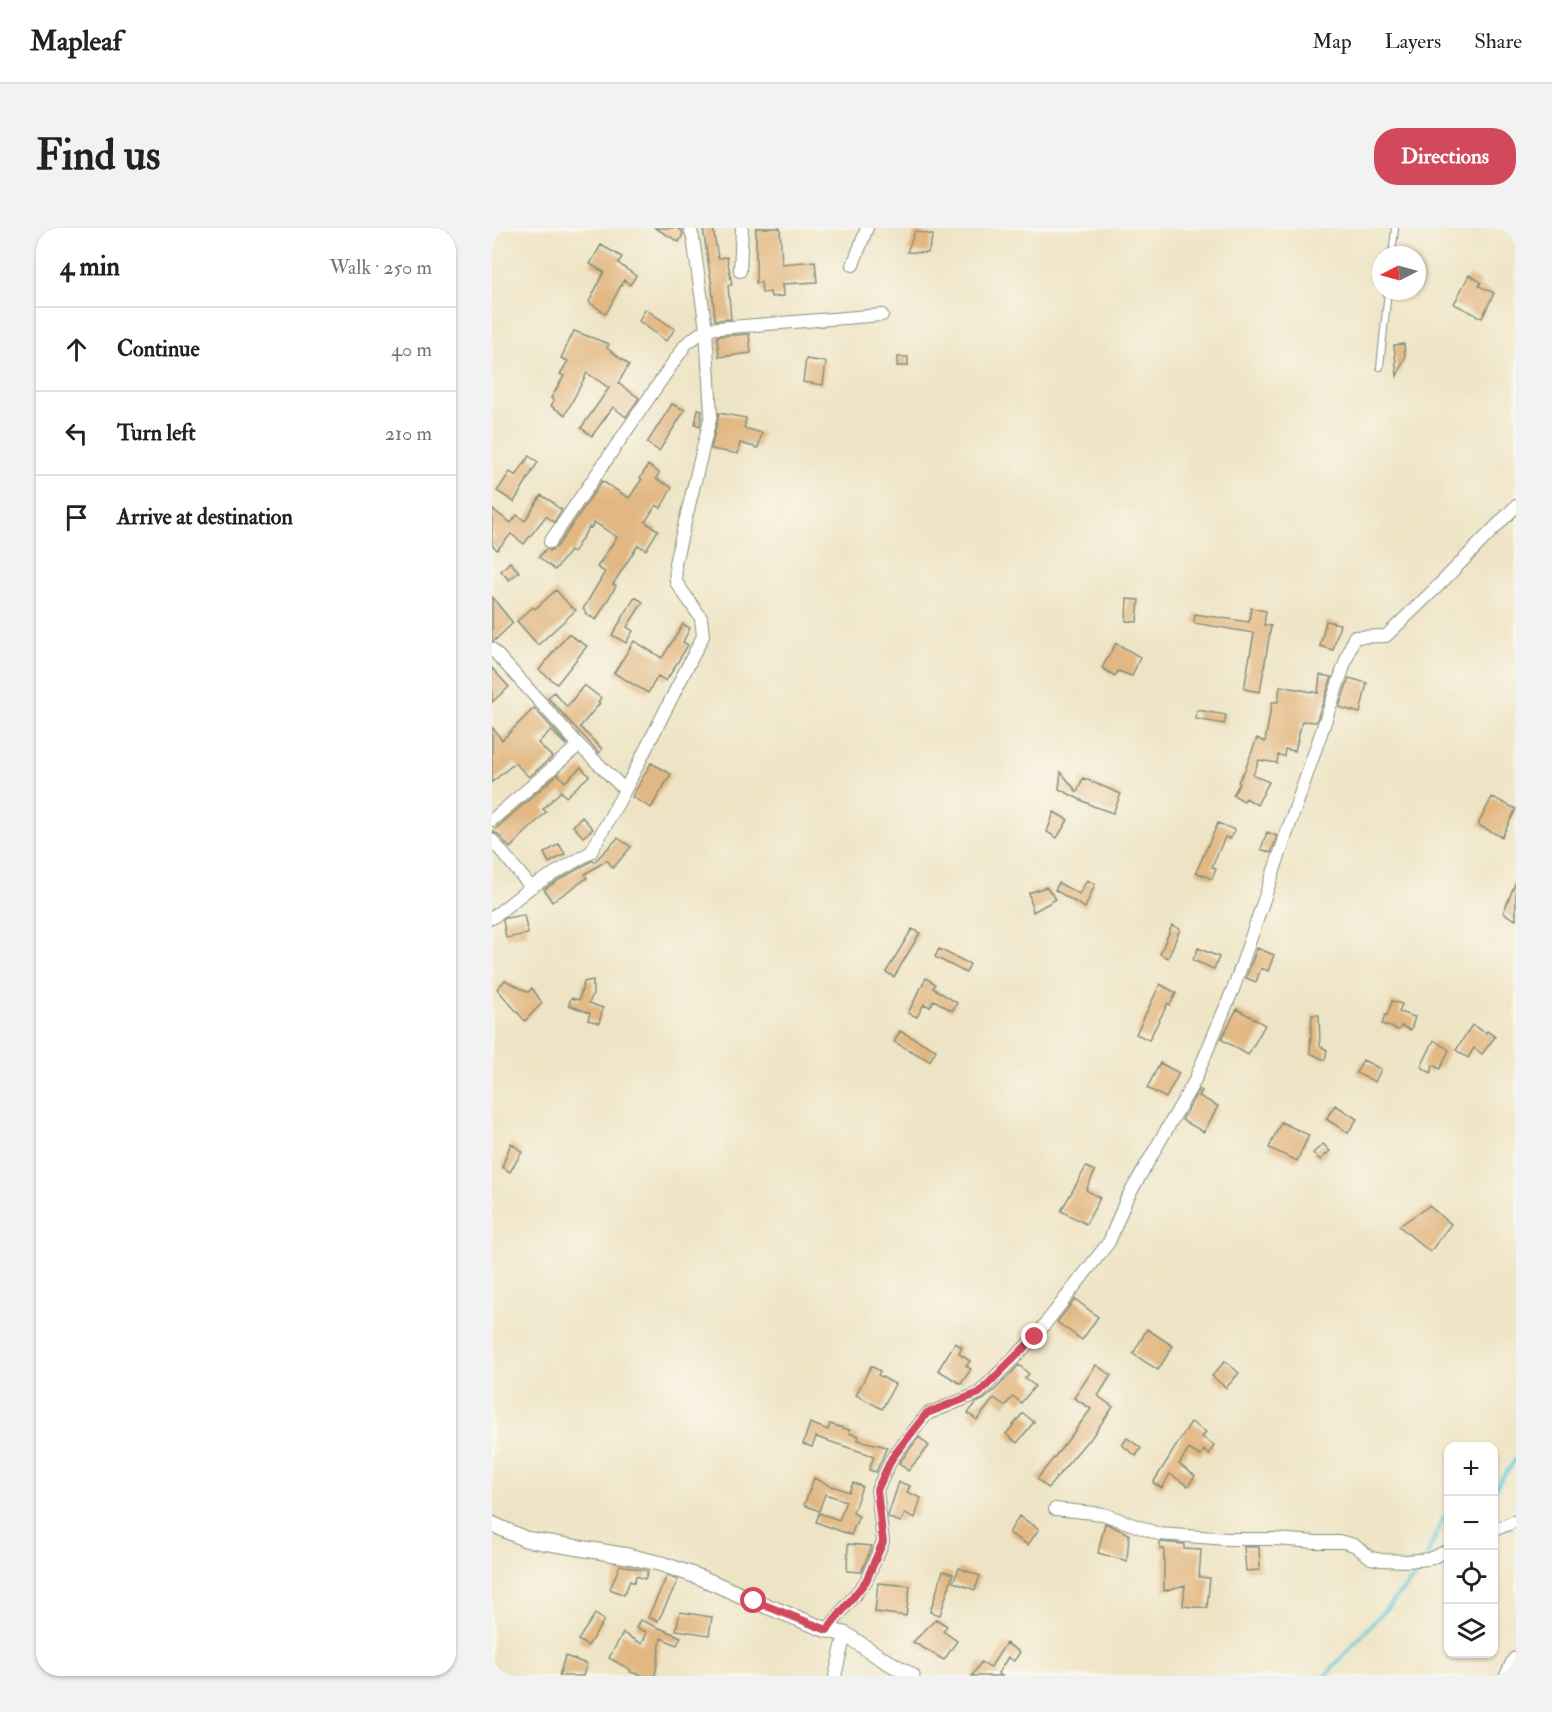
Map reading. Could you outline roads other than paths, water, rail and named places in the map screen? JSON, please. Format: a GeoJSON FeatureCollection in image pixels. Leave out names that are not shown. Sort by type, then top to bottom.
{"type":"FeatureCollection","features":[{"type":"Feature","properties":{"kind":"main road"},"geometry":{"type":"LineString","coordinates":[[1509,1676],[1516,1661]]}},
{"type":"Feature","properties":{"kind":"street"},"geometry":{"type":"LineString","coordinates":[[492,918],[531,887],[591,852],[703,636],[701,618],[676,582],[675,563],[711,415],[706,329],[690,228]]}},
{"type":"Feature","properties":{"kind":"street"},"geometry":{"type":"LineString","coordinates":[[740,271],[742,228]]}},
{"type":"Feature","properties":{"kind":"street"},"geometry":{"type":"LineString","coordinates":[[853,265],[867,228]]}},
{"type":"Feature","properties":{"kind":"street"},"geometry":{"type":"LineString","coordinates":[[550,542],[686,344],[706,329],[882,315]]}},
{"type":"Feature","properties":{"kind":"street"},"geometry":{"type":"LineString","coordinates":[[827,1630],[866,1581],[883,1542],[877,1490],[892,1458],[927,1413],[979,1393],[1035,1337],[1109,1242],[1126,1200],[1194,1082],[1234,987],[1354,637],[1386,636],[1516,506]]}},
{"type":"Feature","properties":{"kind":"street"},"geometry":{"type":"LineString","coordinates":[[492,649],[579,745],[625,790]]}},
{"type":"Feature","properties":{"kind":"street"},"geometry":{"type":"LineString","coordinates":[[492,820],[579,745]]}},
{"type":"Feature","properties":{"kind":"street"},"geometry":{"type":"LineString","coordinates":[[492,840],[531,887]]}},
{"type":"Feature","properties":{"kind":"street"},"geometry":{"type":"LineString","coordinates":[[1055,1509],[1103,1514],[1159,1534],[1228,1539],[1343,1542],[1354,1545],[1371,1558],[1382,1560],[1429,1559],[1444,1552]]}},
{"type":"Feature","properties":{"kind":"street"},"geometry":{"type":"LineString","coordinates":[[1498,1528],[1516,1521]]}},
{"type":"Feature","properties":{"kind":"street"},"geometry":{"type":"LineString","coordinates":[[492,1524],[525,1539],[628,1556],[662,1564],[702,1578],[827,1630],[845,1634],[912,1676]]}},
{"type":"Feature","properties":{"kind":"street"},"geometry":{"type":"LineString","coordinates":[[835,1676],[845,1634]]}},
{"type":"Feature","properties":{"kind":"lane"},"geometry":{"type":"LineString","coordinates":[[1393,246],[1395,228]]}},
{"type":"Feature","properties":{"kind":"lane"},"geometry":{"type":"LineString","coordinates":[[1380,367],[1387,300]]}},
{"type":"Feature","properties":{"kind":"waterway"},"geometry":{"type":"LineString","coordinates":[[1498,1484],[1516,1459]]}},
{"type":"Feature","properties":{"kind":"waterway"},"geometry":{"type":"LineString","coordinates":[[1427,1556],[1444,1518]]}},
{"type":"Feature","properties":{"kind":"waterway"},"geometry":{"type":"LineString","coordinates":[[1325,1676],[1423,1568],[1425,1563]]}}]}
